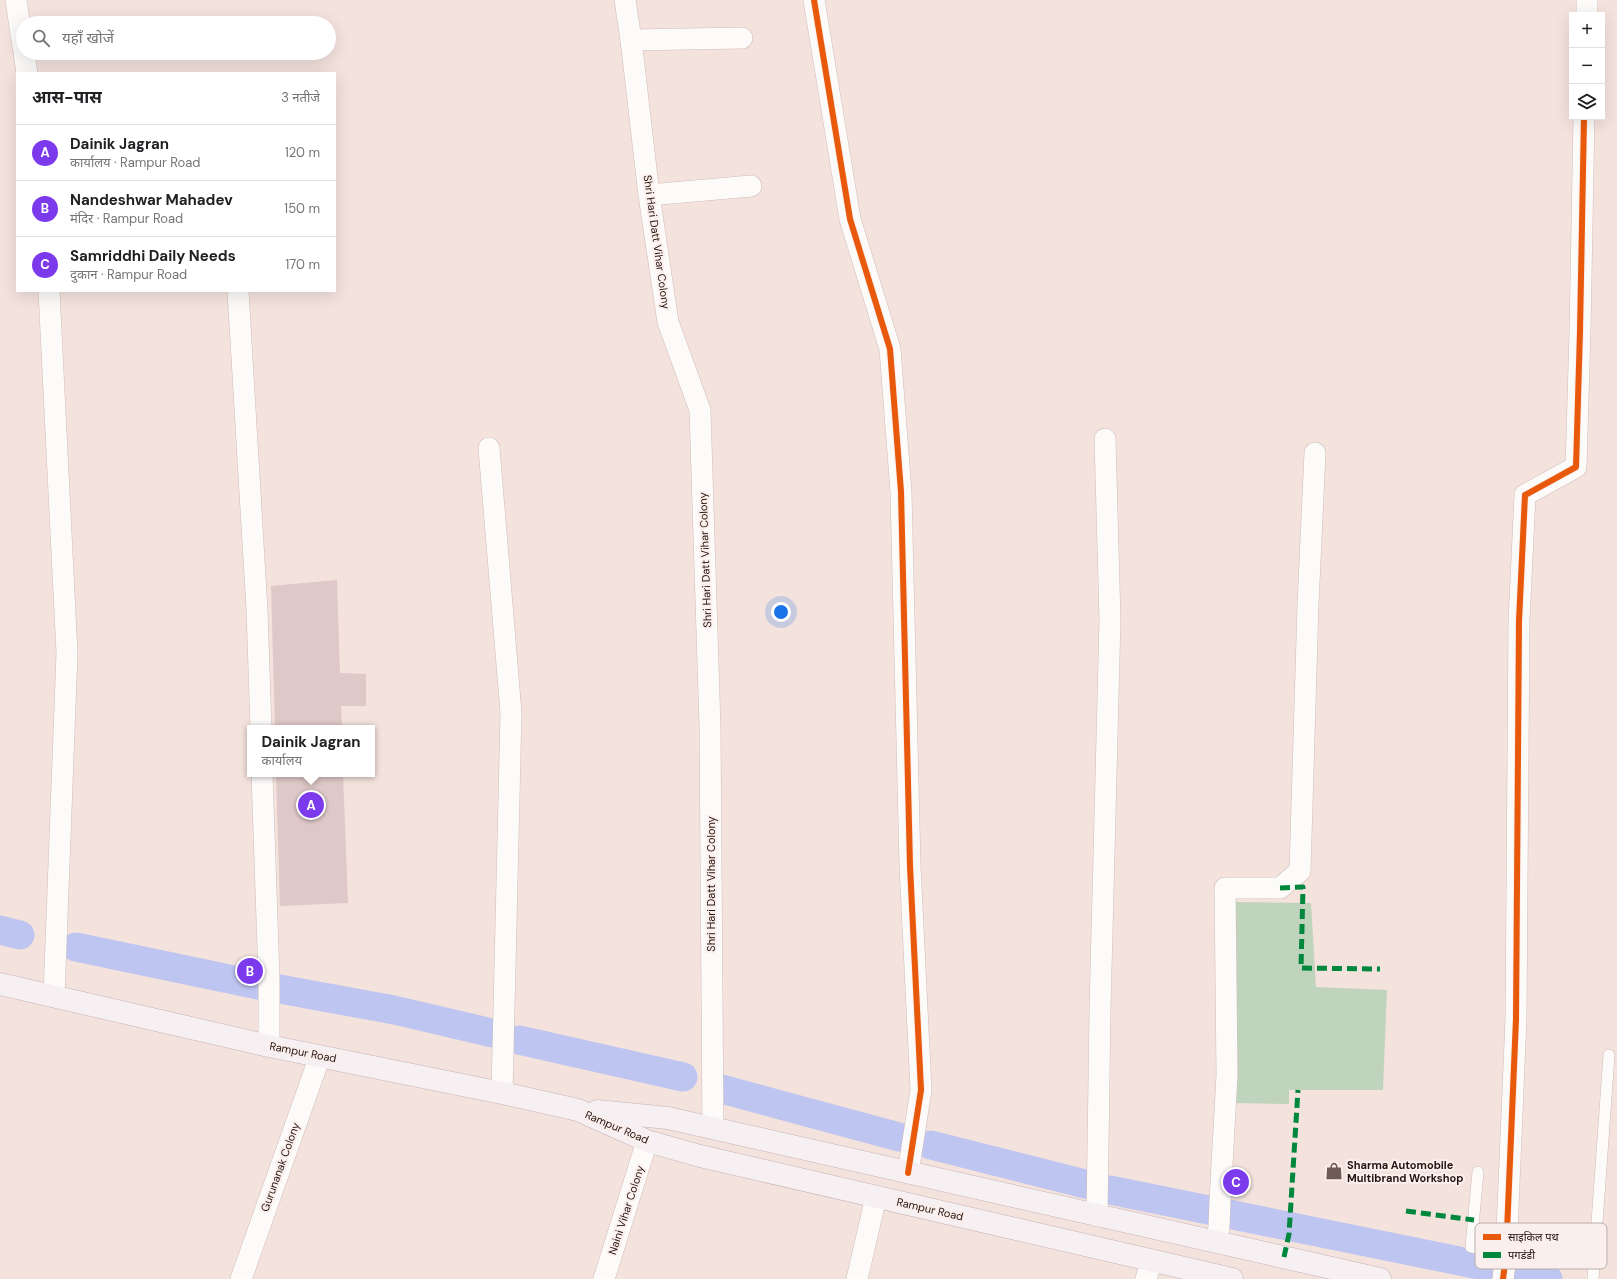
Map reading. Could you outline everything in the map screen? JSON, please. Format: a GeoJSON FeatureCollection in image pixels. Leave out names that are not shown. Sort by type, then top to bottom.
{"type":"FeatureCollection","features":[{"type":"Feature","properties":{"kind":"main road","name":"Rampur Road"},"geometry":{"type":"LineString","coordinates":[[0,984],[269,1046],[502,1093],[578,1110],[648,1141],[700,1156],[912,1204],[1149,1269],[1232,1279]]}},
{"type":"Feature","properties":{"kind":"main road"},"geometry":{"type":"LineString","coordinates":[[578,1110],[668,1118],[1098,1216],[1217,1235],[1380,1279]]}},
{"type":"Feature","properties":{"kind":"street"},"geometry":{"type":"LineString","coordinates":[[16,0],[18,16]]}},
{"type":"Feature","properties":{"kind":"street","name":"Shri Hari Datt Vihar Colony"},"geometry":{"type":"LineString","coordinates":[[625,0],[649,195],[668,322],[700,410],[710,727],[712,1128]]}},
{"type":"Feature","properties":{"kind":"street"},"geometry":{"type":"LineString","coordinates":[[814,0],[850,219],[890,349],[901,492],[910,866],[921,1090],[908,1173]]}},
{"type":"Feature","properties":{"kind":"street"},"geometry":{"type":"LineString","coordinates":[[1587,0],[1587,12]]}},
{"type":"Feature","properties":{"kind":"street"},"geometry":{"type":"LineString","coordinates":[[631,40],[742,38]]}},
{"type":"Feature","properties":{"kind":"street"},"geometry":{"type":"LineString","coordinates":[[25,60],[27,72]]}},
{"type":"Feature","properties":{"kind":"street"},"geometry":{"type":"LineString","coordinates":[[1507,1223],[1516,1019],[1519,621],[1526,495],[1576,467],[1584,120]]}},
{"type":"Feature","properties":{"kind":"street"},"geometry":{"type":"LineString","coordinates":[[649,195],[750,186]]}},
{"type":"Feature","properties":{"kind":"street"},"geometry":{"type":"LineString","coordinates":[[49,292],[67,652],[54,996]]}},
{"type":"Feature","properties":{"kind":"street"},"geometry":{"type":"LineString","coordinates":[[238,292],[256,602],[261,725]]}},
{"type":"Feature","properties":{"kind":"street"},"geometry":{"type":"LineString","coordinates":[[1098,1216],[1100,994],[1110,620],[1105,439]]}},
{"type":"Feature","properties":{"kind":"street"},"geometry":{"type":"LineString","coordinates":[[489,448],[511,712],[502,1093]]}},
{"type":"Feature","properties":{"kind":"street"},"geometry":{"type":"LineString","coordinates":[[1217,1235],[1227,1075],[1225,888],[1280,888],[1300,871],[1308,604],[1315,453]]}},
{"type":"Feature","properties":{"kind":"street"},"geometry":{"type":"LineString","coordinates":[[262,777],[269,987],[269,1046]]}},
{"type":"Feature","properties":{"kind":"street","name":"Gurunanak Colony"},"geometry":{"type":"LineString","coordinates":[[241,1279],[320,1056]]}},
{"type":"Feature","properties":{"kind":"street","name":"Naini Vihar Colony"},"geometry":{"type":"LineString","coordinates":[[604,1279],[648,1141]]}},
{"type":"Feature","properties":{"kind":"street"},"geometry":{"type":"LineString","coordinates":[[857,1279],[876,1197]]}},
{"type":"Feature","properties":{"kind":"street"},"geometry":{"type":"LineString","coordinates":[[1503,1279],[1504,1269]]}},
{"type":"Feature","properties":{"kind":"lane"},"geometry":{"type":"LineString","coordinates":[[1597,1223],[1609,1055]]}},
{"type":"Feature","properties":{"kind":"lane"},"geometry":{"type":"LineString","coordinates":[[1475,1248],[1471,1247],[1478,1172]]}},
{"type":"Feature","properties":{"kind":"green space"},"geometry":{"type":"Polygon","coordinates":[[[1232,902],[1311,903],[1316,987],[1387,990],[1383,1090],[1289,1090],[1289,1104],[1234,1103],[1232,902]]]}},
{"type":"Feature","properties":{"kind":"building"},"geometry":{"type":"Polygon","coordinates":[[[337,580],[340,673],[366,674],[366,706],[341,706],[342,725],[275,725],[271,586],[337,580]]]}},
{"type":"Feature","properties":{"kind":"building"},"geometry":{"type":"Polygon","coordinates":[[[276,777],[343,777],[348,903],[280,906],[276,777]]]}},
{"type":"Feature","properties":{"kind":"waterway"},"geometry":{"type":"LineString","coordinates":[[0,930],[20,935]]}},
{"type":"Feature","properties":{"kind":"waterway"},"geometry":{"type":"LineString","coordinates":[[76,947],[258,985],[394,1010],[492,1033]]}},
{"type":"Feature","properties":{"kind":"waterway"},"geometry":{"type":"LineString","coordinates":[[519,1040],[683,1077]]}},
{"type":"Feature","properties":{"kind":"waterway"},"geometry":{"type":"LineString","coordinates":[[718,1088],[899,1137]]}},
{"type":"Feature","properties":{"kind":"waterway"},"geometry":{"type":"LineString","coordinates":[[931,1145],[1089,1185]]}},
{"type":"Feature","properties":{"kind":"waterway"},"geometry":{"type":"LineString","coordinates":[[1110,1190],[1475,1264]]}},
{"type":"Feature","properties":{"kind":"waterway"},"geometry":{"type":"LineString","coordinates":[[1499,1269],[1548,1279]]}},
{"type":"Feature","properties":{"kind":"marked path"},"geometry":{"type":"LineString","coordinates":[[1280,888],[1303,887],[1301,968],[1380,969]]}},
{"type":"Feature","properties":{"kind":"marked path"},"geometry":{"type":"LineString","coordinates":[[1284,1257],[1289,1234],[1298,1090]]}},
{"type":"Feature","properties":{"kind":"marked path"},"geometry":{"type":"LineString","coordinates":[[1406,1211],[1474,1220]]}},
{"type":"Feature","properties":{"kind":"cycle path"},"geometry":{"type":"LineString","coordinates":[[814,0],[850,219],[890,349],[901,492],[910,866],[921,1090],[908,1173]]}},
{"type":"Feature","properties":{"kind":"cycle path"},"geometry":{"type":"LineString","coordinates":[[1507,1223],[1516,1019],[1519,621],[1525,495],[1576,467],[1584,120]]}},
{"type":"Feature","properties":{"kind":"cycle path"},"geometry":{"type":"LineString","coordinates":[[1503,1279],[1504,1269]]}},
{"type":"Feature","properties":{"kind":"place","name":"Dainik Jagran"},"geometry":{"type":"Point","coordinates":[311,805]}},
{"type":"Feature","properties":{"kind":"place","name":"Nandeshwar Mahadev"},"geometry":{"type":"Point","coordinates":[250,971]}},
{"type":"Feature","properties":{"kind":"place","name":"Sharma Automobile Multibrand Workshop"},"geometry":{"type":"Point","coordinates":[1334,1171]}},
{"type":"Feature","properties":{"kind":"place","name":"Samriddhi Daily Needs"},"geometry":{"type":"Point","coordinates":[1236,1182]}}]}
